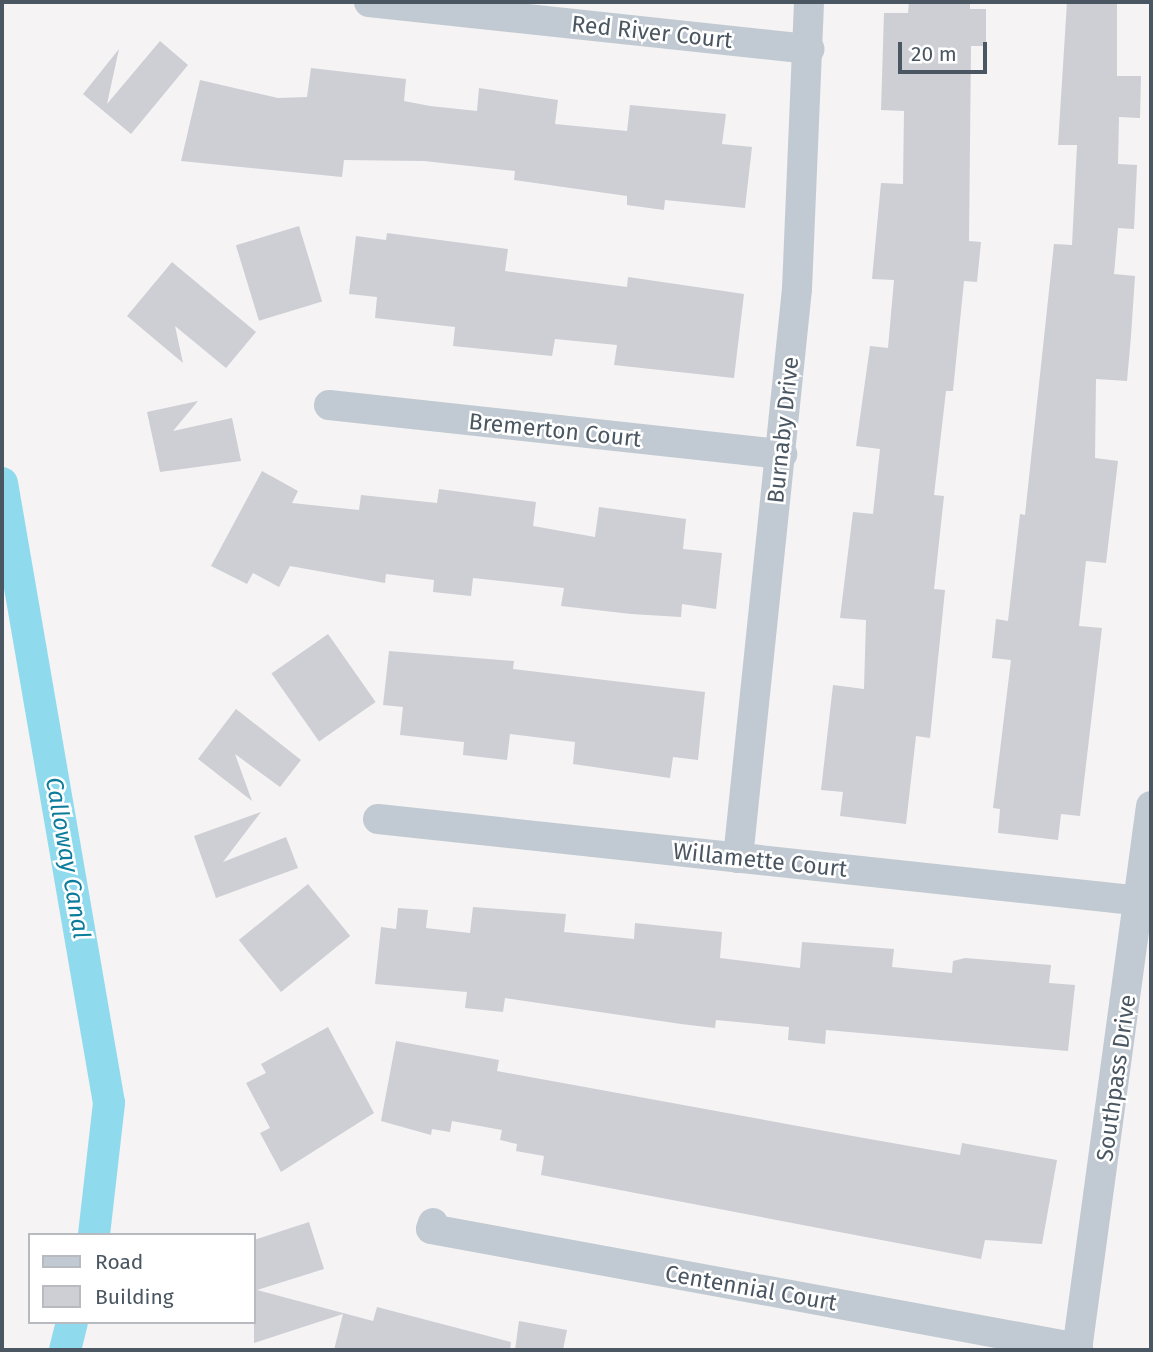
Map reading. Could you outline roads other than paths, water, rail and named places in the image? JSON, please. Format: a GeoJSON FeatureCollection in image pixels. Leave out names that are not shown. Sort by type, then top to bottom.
{"type":"FeatureCollection","features":[{"type":"Feature","properties":{"kind":"street","name":"Red River Court"},"geometry":{"type":"LineString","coordinates":[[369,2],[809,49]]}},
{"type":"Feature","properties":{"kind":"street","name":"Burnaby Drive"},"geometry":{"type":"LineString","coordinates":[[738,858],[782,454],[809,49],[809,2]]}},
{"type":"Feature","properties":{"kind":"street","name":"Bremerton Court"},"geometry":{"type":"LineString","coordinates":[[329,405],[782,454]]}},
{"type":"Feature","properties":{"kind":"street","name":"Southpass Drive"},"geometry":{"type":"LineString","coordinates":[[1077,1349],[1141,901],[1151,806]]}},
{"type":"Feature","properties":{"kind":"street","name":"Willamette Court"},"geometry":{"type":"LineString","coordinates":[[378,819],[1141,901]]}},
{"type":"Feature","properties":{"kind":"street","name":"Centennial Court"},"geometry":{"type":"LineString","coordinates":[[433,1223],[431,1229],[1077,1349]]}},
{"type":"Feature","properties":{"kind":"waterway","name":"Calloway Canal"},"geometry":{"type":"LineString","coordinates":[[2,483],[109,1103],[94,1233]]}},
{"type":"Feature","properties":{"kind":"waterway","name":"Calloway Canal"},"geometry":{"type":"LineString","coordinates":[[65,1350],[72,1324]]}}]}
